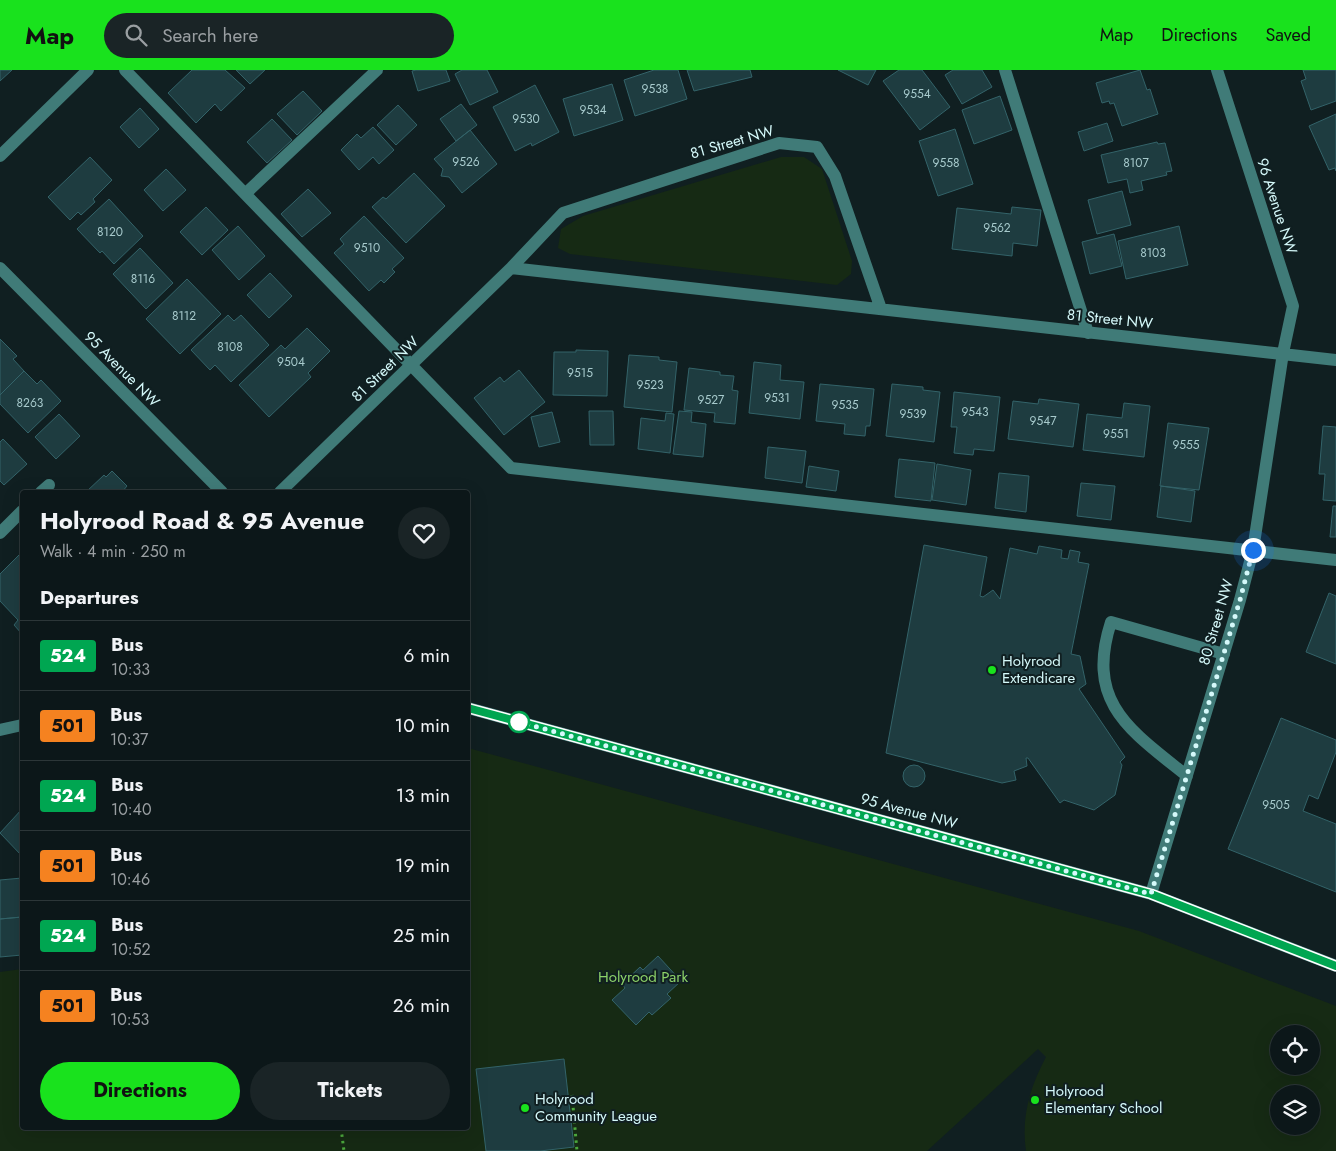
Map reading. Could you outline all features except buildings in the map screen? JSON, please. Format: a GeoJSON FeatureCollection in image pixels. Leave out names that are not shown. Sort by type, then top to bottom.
{"type":"FeatureCollection","features":[{"type":"Feature","properties":{"kind":"street"},"geometry":{"type":"LineString","coordinates":[[0,156],[88,70]]}},
{"type":"Feature","properties":{"kind":"street"},"geometry":{"type":"LineString","coordinates":[[124,70],[510,468],[1336,560]]}},
{"type":"Feature","properties":{"kind":"street"},"geometry":{"type":"LineString","coordinates":[[245,194],[377,70]]}},
{"type":"Feature","properties":{"kind":"street"},"geometry":{"type":"LineString","coordinates":[[1005,70],[1088,333]]}},
{"type":"Feature","properties":{"kind":"street","name":"96 Avenue NW"},"geometry":{"type":"LineString","coordinates":[[1217,70],[1293,306],[1283,353]]}},
{"type":"Feature","properties":{"kind":"street","name":"81 Street NW"},"geometry":{"type":"LineString","coordinates":[[282,490],[511,268],[563,212],[779,143],[817,147],[836,176],[881,309]]}},
{"type":"Feature","properties":{"kind":"street","name":"95 Avenue NW"},"geometry":{"type":"LineString","coordinates":[[0,268],[220,490]]}},
{"type":"Feature","properties":{"kind":"street","name":"81 Street NW"},"geometry":{"type":"LineString","coordinates":[[511,268],[1336,360]]}},
{"type":"Feature","properties":{"kind":"street","name":"80 Street NW"},"geometry":{"type":"LineString","coordinates":[[1151,894],[1224,654],[1253,550],[1283,353]]}},
{"type":"Feature","properties":{"kind":"street"},"geometry":{"type":"LineString","coordinates":[[0,533],[20,513]]}},
{"type":"Feature","properties":{"kind":"street"},"geometry":{"type":"LineString","coordinates":[[1187,776],[1131,729],[1114,709],[1104,685],[1104,644],[1111,622],[1224,654]]}},
{"type":"Feature","properties":{"kind":"street","name":"95 Avenue NW"},"geometry":{"type":"LineString","coordinates":[[470,709],[1151,894],[1336,966]]}},
{"type":"Feature","properties":{"kind":"street"},"geometry":{"type":"LineString","coordinates":[[0,730],[20,725]]}},
{"type":"Feature","properties":{"kind":"path"},"geometry":{"type":"LineString","coordinates":[[572,1094],[577,1151]]}},
{"type":"Feature","properties":{"kind":"path"},"geometry":{"type":"LineString","coordinates":[[341,1130],[344,1151]]}},
{"type":"Feature","properties":{"kind":"green space"},"geometry":{"type":"Polygon","coordinates":[[[781,157],[804,157],[822,169],[852,261],[851,274],[837,285],[570,254],[558,248],[561,229],[583,216],[781,157]]]}},
{"type":"Feature","properties":{"kind":"green space","name":"Holyrood Park"},"geometry":{"type":"Polygon","coordinates":[[[470,749],[1139,931],[1336,1006],[1336,1151],[1026,1151],[1025,1126],[1028,1103],[1035,1080],[1046,1057],[1038,1049],[927,1151],[0,1151],[0,972],[20,969],[20,1130],[470,1130],[470,749]]]}},
{"type":"Feature","properties":{"kind":"bus line","name":"524"},"geometry":{"type":"LineString","coordinates":[[470,709],[1151,894],[1336,966]]}},
{"type":"Feature","properties":{"kind":"place","name":"Holyrood Extendicare"},"geometry":{"type":"Point","coordinates":[992,670]}},
{"type":"Feature","properties":{"kind":"place","name":"Holyrood Elementary School"},"geometry":{"type":"Point","coordinates":[1035,1100]}},
{"type":"Feature","properties":{"kind":"place","name":"Holyrood Community League"},"geometry":{"type":"Point","coordinates":[525,1108]}},
{"type":"Feature","properties":{"kind":"route"},"geometry":{"type":"LineString","coordinates":[[519,722],[1151,894],[1240,600],[1253,550]]}}]}
